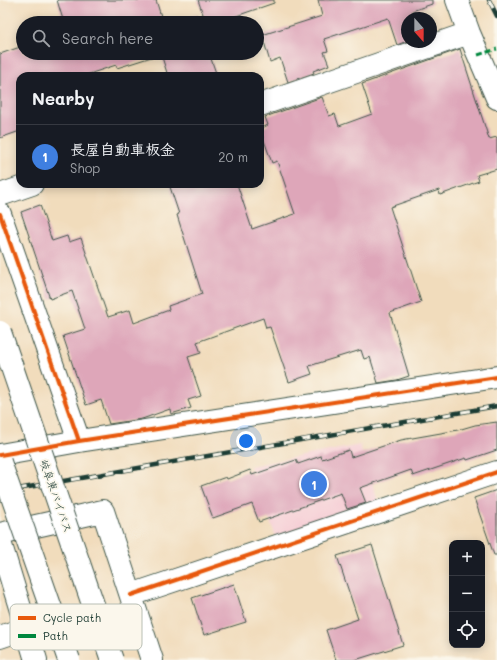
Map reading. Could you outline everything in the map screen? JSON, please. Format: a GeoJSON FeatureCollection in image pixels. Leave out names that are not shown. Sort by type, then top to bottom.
{"type":"FeatureCollection","features":[{"type":"Feature","properties":{"kind":"main road"},"geometry":{"type":"LineString","coordinates":[[457,0],[469,33],[497,98]]}},
{"type":"Feature","properties":{"kind":"main road"},"geometry":{"type":"LineString","coordinates":[[264,104],[469,33]]}},
{"type":"Feature","properties":{"kind":"main road"},"geometry":{"type":"LineString","coordinates":[[0,195],[20,188]]}},
{"type":"Feature","properties":{"kind":"main road"},"geometry":{"type":"LineString","coordinates":[[0,214],[79,441]]}},
{"type":"Feature","properties":{"kind":"main road","name":"岐阜東バイパス"},"geometry":{"type":"LineString","coordinates":[[0,332],[93,604]]}},
{"type":"Feature","properties":{"kind":"main road"},"geometry":{"type":"LineString","coordinates":[[0,455],[79,441],[497,377]]}},
{"type":"Feature","properties":{"kind":"main road"},"geometry":{"type":"LineString","coordinates":[[0,462],[49,604]]}},
{"type":"Feature","properties":{"kind":"main road"},"geometry":{"type":"LineString","coordinates":[[130,595],[497,472]]}},
{"type":"Feature","properties":{"kind":"main road"},"geometry":{"type":"LineString","coordinates":[[0,534],[103,511],[133,604]]}},
{"type":"Feature","properties":{"kind":"main road"},"geometry":{"type":"LineString","coordinates":[[0,542],[19,604]]}},
{"type":"Feature","properties":{"kind":"main road"},"geometry":{"type":"LineString","coordinates":[[142,630],[152,660]]}},
{"type":"Feature","properties":{"kind":"main road"},"geometry":{"type":"LineString","coordinates":[[0,637],[10,634]]}},
{"type":"Feature","properties":{"kind":"main road"},"geometry":{"type":"LineString","coordinates":[[33,650],[36,660]]}},
{"type":"Feature","properties":{"kind":"main road"},"geometry":{"type":"LineString","coordinates":[[66,650],[69,660]]}},
{"type":"Feature","properties":{"kind":"main road","name":"岐阜東バイパス"},"geometry":{"type":"LineString","coordinates":[[109,650],[112,660]]}},
{"type":"Feature","properties":{"kind":"shaded area"},"geometry":{"type":"Polygon","coordinates":[[[360,445],[378,501],[276,537],[250,466],[360,445]]]}},
{"type":"Feature","properties":{"kind":"building"},"geometry":{"type":"Polygon","coordinates":[[[57,0],[156,0],[161,16],[62,16],[57,0]]]}},
{"type":"Feature","properties":{"kind":"building"},"geometry":{"type":"Polygon","coordinates":[[[198,0],[274,0],[274,3],[236,16],[204,16],[198,0]]]}},
{"type":"Feature","properties":{"kind":"building"},"geometry":{"type":"Polygon","coordinates":[[[318,0],[432,0],[432,4],[412,12],[401,12],[401,43],[397,45],[388,18],[324,39],[328,51],[324,52],[329,65],[313,71],[314,73],[288,82],[280,58],[270,62],[264,42],[264,34],[322,16],[318,0]]]}},
{"type":"Feature","properties":{"kind":"building"},"geometry":{"type":"Polygon","coordinates":[[[16,48],[16,60],[142,60],[117,68],[116,65],[95,72],[16,72],[16,132],[0,138],[0,54],[16,48]]]}},
{"type":"Feature","properties":{"kind":"building"},"geometry":{"type":"Polygon","coordinates":[[[460,49],[489,139],[497,137],[497,169],[477,175],[479,181],[440,195],[439,190],[390,207],[421,302],[390,313],[409,376],[397,380],[378,383],[370,357],[364,359],[361,350],[309,366],[312,374],[289,382],[270,327],[266,328],[263,318],[197,342],[201,353],[188,357],[201,396],[188,400],[191,408],[171,414],[170,409],[142,419],[109,424],[101,400],[86,405],[63,336],[85,329],[72,291],[50,299],[21,212],[40,205],[52,241],[67,236],[69,242],[81,238],[108,317],[130,310],[134,323],[169,310],[168,306],[202,294],[177,215],[179,214],[170,188],[238,188],[252,229],[295,214],[277,161],[272,163],[264,140],[264,127],[268,125],[265,117],[322,97],[329,116],[335,114],[339,126],[372,114],[362,84],[460,49]]]}},
{"type":"Feature","properties":{"kind":"building"},"geometry":{"type":"Polygon","coordinates":[[[163,60],[211,60],[216,72],[167,72],[163,60]]]}},
{"type":"Feature","properties":{"kind":"building"},"geometry":{"type":"Polygon","coordinates":[[[497,422],[497,450],[467,460],[466,458],[413,476],[411,470],[360,488],[366,503],[347,509],[341,493],[259,522],[252,504],[213,518],[201,486],[226,477],[227,479],[250,470],[252,475],[296,460],[298,464],[321,456],[322,459],[349,450],[351,457],[401,440],[497,422]]]}},
{"type":"Feature","properties":{"kind":"building"},"geometry":{"type":"Polygon","coordinates":[[[497,490],[497,555],[494,555],[474,498],[497,490]]]}},
{"type":"Feature","properties":{"kind":"building"},"geometry":{"type":"Polygon","coordinates":[[[372,545],[403,645],[355,660],[336,660],[326,630],[358,619],[337,556],[372,545]]]}},
{"type":"Feature","properties":{"kind":"building"},"geometry":{"type":"Polygon","coordinates":[[[234,584],[246,622],[204,635],[192,598],[234,584]]]}},
{"type":"Feature","properties":{"kind":"railway"},"geometry":{"type":"LineString","coordinates":[[489,0],[497,16]]}},
{"type":"Feature","properties":{"kind":"railway"},"geometry":{"type":"LineString","coordinates":[[0,492],[497,406]]}},
{"type":"Feature","properties":{"kind":"marked path"},"geometry":{"type":"LineString","coordinates":[[478,55],[497,49]]}},
{"type":"Feature","properties":{"kind":"cycle path"},"geometry":{"type":"LineString","coordinates":[[0,214],[79,441],[0,455]]}},
{"type":"Feature","properties":{"kind":"cycle path"},"geometry":{"type":"LineString","coordinates":[[79,441],[497,377]]}},
{"type":"Feature","properties":{"kind":"cycle path"},"geometry":{"type":"LineString","coordinates":[[131,595],[497,472]]}},
{"type":"Feature","properties":{"kind":"place","name":"長屋自動車板金"},"geometry":{"type":"Point","coordinates":[314,484]}}]}
